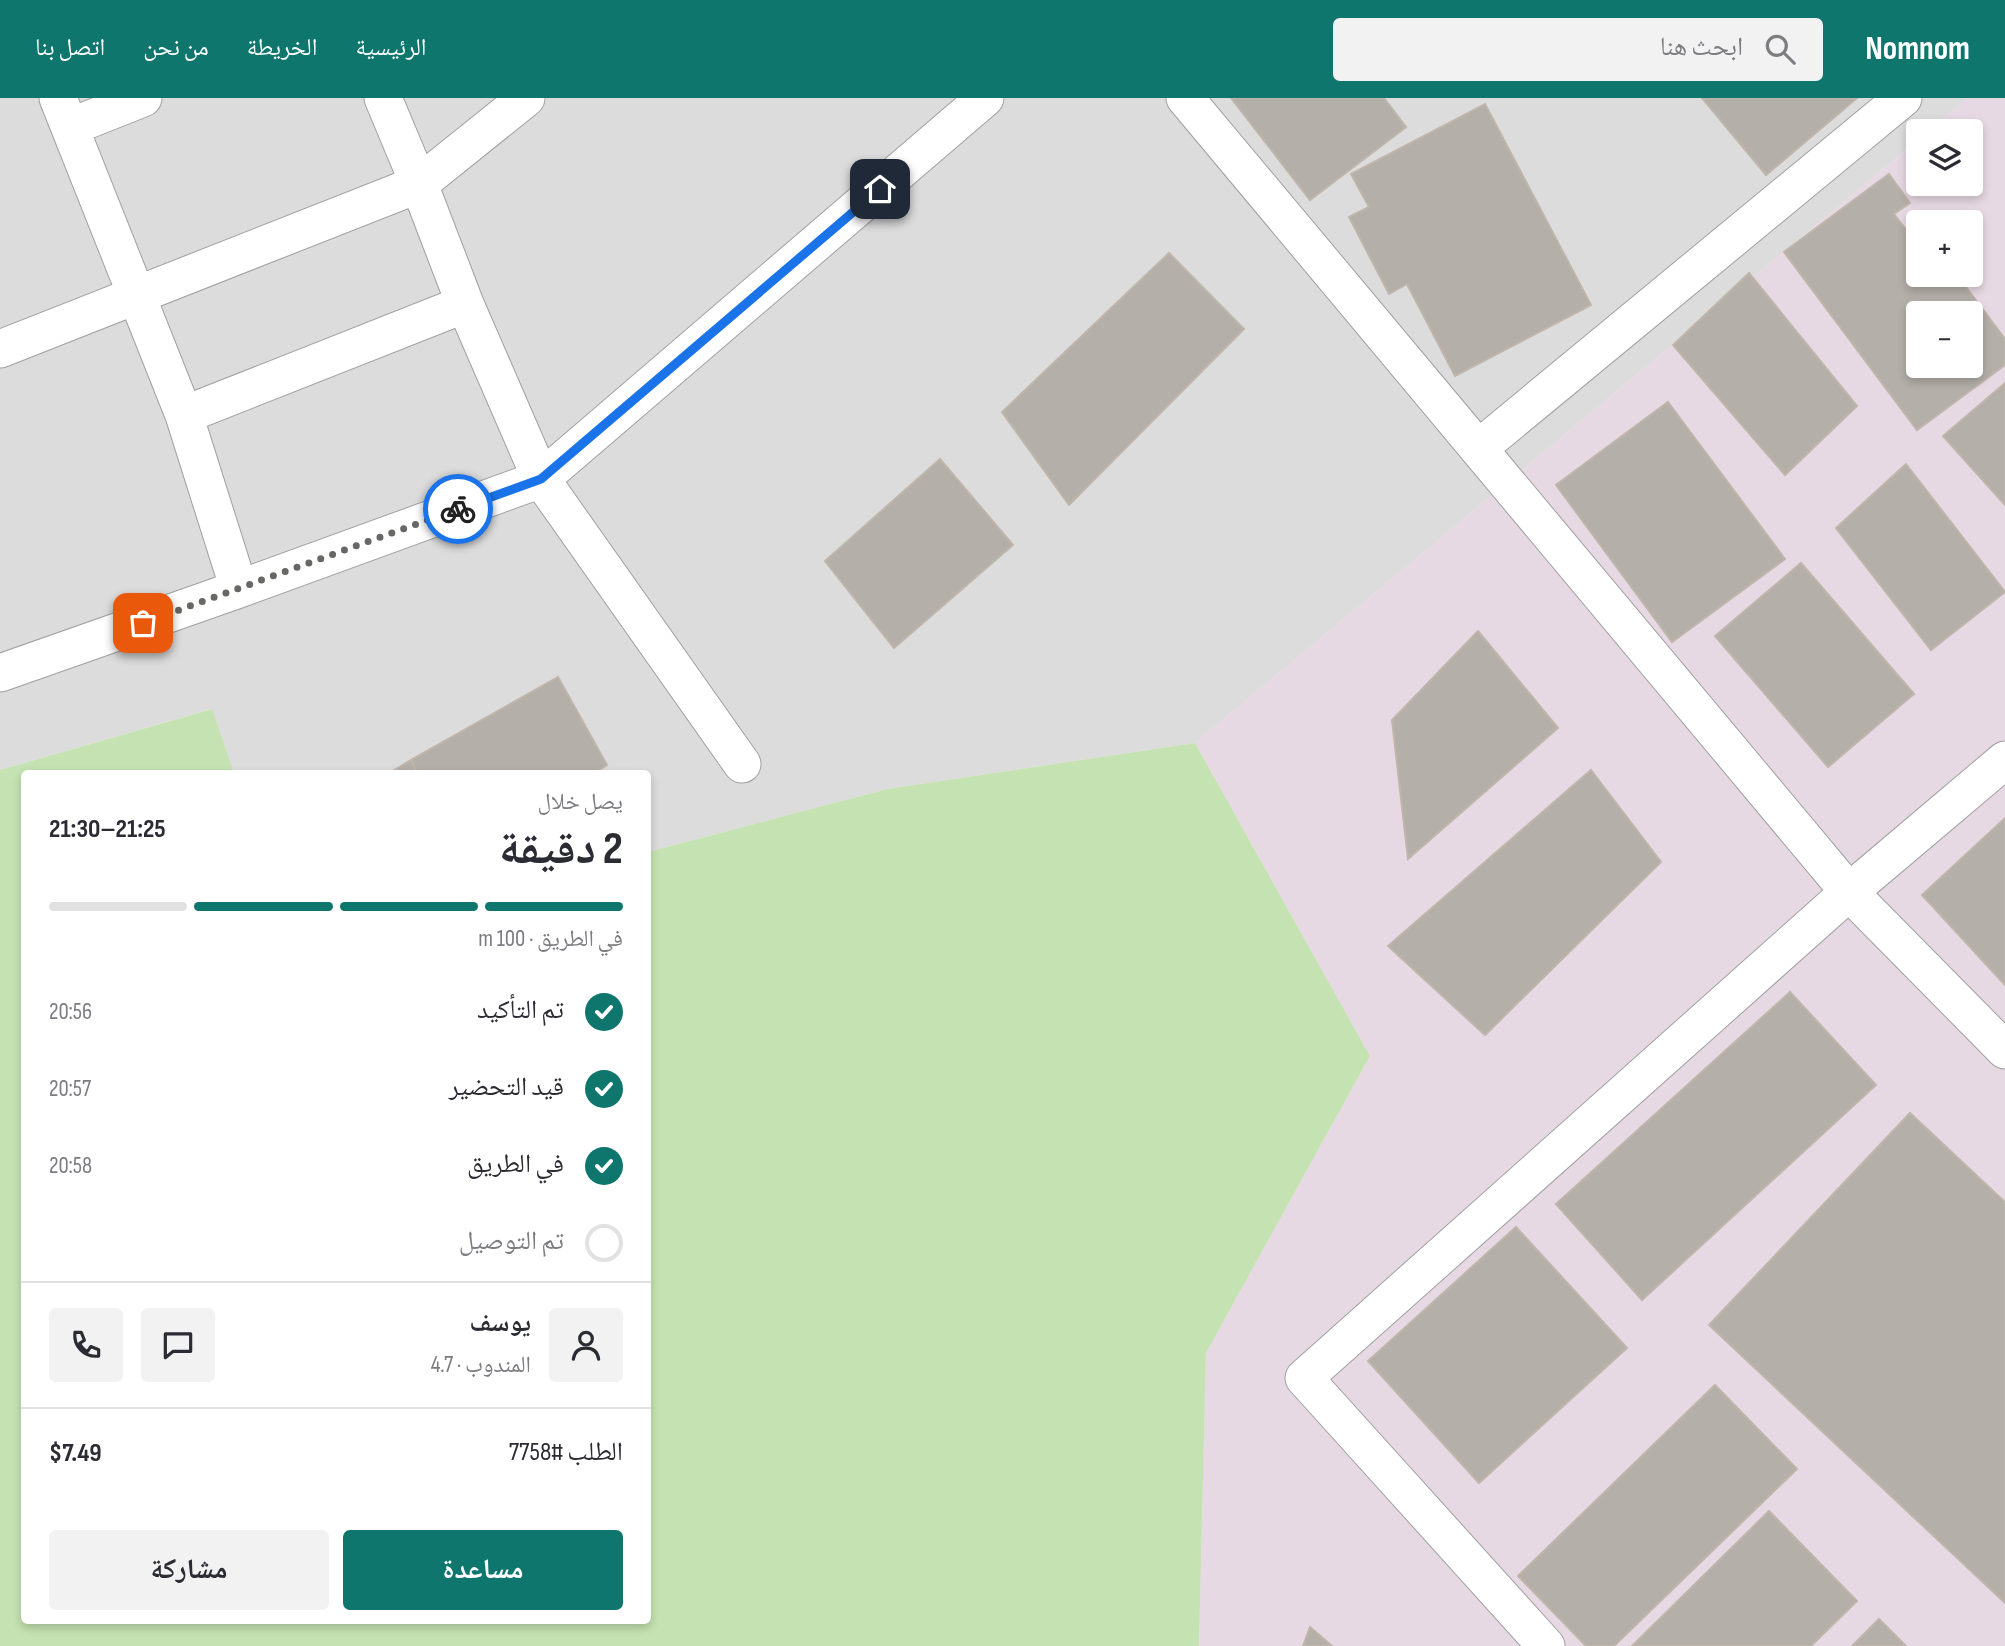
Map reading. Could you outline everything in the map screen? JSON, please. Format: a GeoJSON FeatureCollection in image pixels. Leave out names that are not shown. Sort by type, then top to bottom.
{"type":"FeatureCollection","features":[{"type":"Feature","properties":{"kind":"street"},"geometry":{"type":"LineString","coordinates":[[143,98],[64,113],[184,415],[239,589]]}},
{"type":"Feature","properties":{"kind":"street"},"geometry":{"type":"LineString","coordinates":[[383,98],[465,304],[541,479],[741,764]]}},
{"type":"Feature","properties":{"kind":"street"},"geometry":{"type":"LineString","coordinates":[[0,349],[419,184],[526,98]]}},
{"type":"Feature","properties":{"kind":"street"},"geometry":{"type":"LineString","coordinates":[[0,673],[541,479],[985,98]]}},
{"type":"Feature","properties":{"kind":"street"},"geometry":{"type":"LineString","coordinates":[[1185,98],[1849,892],[2005,1050]]}},
{"type":"Feature","properties":{"kind":"street"},"geometry":{"type":"LineString","coordinates":[[1479,448],[1903,98]]}},
{"type":"Feature","properties":{"kind":"street"},"geometry":{"type":"LineString","coordinates":[[184,415],[465,304]]}},
{"type":"Feature","properties":{"kind":"street"},"geometry":{"type":"LineString","coordinates":[[1546,1646],[1304,1378],[1849,892],[2005,760]]}},
{"type":"Feature","properties":{"kind":"shaded area"},"geometry":{"type":"Polygon","coordinates":[[[0,98],[1968,98],[1943,119],[1906,119],[1906,150],[1195,743],[887,789],[651,851],[651,770],[233,770],[211,709],[0,770],[0,98]]]}},
{"type":"Feature","properties":{"kind":"shaded area"},"geometry":{"type":"Polygon","coordinates":[[[1968,98],[2005,98],[2005,1646],[1199,1646],[1206,1353],[1370,1056],[1195,743],[1906,150],[1906,196],[1983,196],[1983,119],[1943,119],[1968,98]]]}},
{"type":"Feature","properties":{"kind":"green space"},"geometry":{"type":"Polygon","coordinates":[[[212,709],[233,770],[21,770],[21,1624],[651,1624],[651,851],[887,789],[1195,743],[1370,1056],[1206,1353],[1199,1646],[0,1646],[0,770],[212,709]]]}},
{"type":"Feature","properties":{"kind":"building"},"geometry":{"type":"Polygon","coordinates":[[[1231,98],[1384,98],[1406,127],[1310,200],[1231,98]]]}},
{"type":"Feature","properties":{"kind":"building"},"geometry":{"type":"Polygon","coordinates":[[[1702,98],[1857,98],[1766,175],[1702,98]]]}},
{"type":"Feature","properties":{"kind":"building"},"geometry":{"type":"Polygon","coordinates":[[[1485,104],[1591,305],[1455,376],[1407,284],[1389,294],[1349,217],[1369,207],[1351,174],[1485,104]]]}},
{"type":"Feature","properties":{"kind":"building"},"geometry":{"type":"Polygon","coordinates":[[[1889,174],[1910,203],[1894,214],[1906,230],[1906,287],[1966,287],[1976,301],[1906,301],[1906,378],[1983,378],[1983,310],[2005,339],[2005,365],[1917,430],[1784,252],[1889,174]]]}},
{"type":"Feature","properties":{"kind":"building"},"geometry":{"type":"Polygon","coordinates":[[[1169,253],[1244,329],[1069,505],[1002,412],[1169,253]]]}},
{"type":"Feature","properties":{"kind":"building"},"geometry":{"type":"Polygon","coordinates":[[[1749,273],[1857,406],[1785,475],[1673,345],[1749,273]]]}},
{"type":"Feature","properties":{"kind":"building"},"geometry":{"type":"Polygon","coordinates":[[[2005,383],[2005,505],[1943,436],[2005,383]]]}},
{"type":"Feature","properties":{"kind":"building"},"geometry":{"type":"Polygon","coordinates":[[[1668,402],[1785,559],[1672,642],[1556,485],[1668,402]]]}},
{"type":"Feature","properties":{"kind":"building"},"geometry":{"type":"Polygon","coordinates":[[[940,459],[1013,545],[894,648],[825,561],[940,459]]]}},
{"type":"Feature","properties":{"kind":"building"},"geometry":{"type":"Polygon","coordinates":[[[1906,464],[2005,592],[1931,650],[1836,528],[1906,464]]]}},
{"type":"Feature","properties":{"kind":"building"},"geometry":{"type":"Polygon","coordinates":[[[1801,563],[1914,694],[1828,767],[1715,636],[1801,563]]]}},
{"type":"Feature","properties":{"kind":"building"},"geometry":{"type":"Polygon","coordinates":[[[1478,631],[1558,728],[1408,859],[1392,720],[1478,631]]]}},
{"type":"Feature","properties":{"kind":"building"},"geometry":{"type":"Polygon","coordinates":[[[558,677],[607,765],[599,770],[416,770],[411,760],[558,677]]]}},
{"type":"Feature","properties":{"kind":"building"},"geometry":{"type":"Polygon","coordinates":[[[411,760],[416,770],[395,770],[411,760]]]}},
{"type":"Feature","properties":{"kind":"building"},"geometry":{"type":"Polygon","coordinates":[[[1591,770],[1661,862],[1485,1035],[1388,946],[1591,770]]]}},
{"type":"Feature","properties":{"kind":"building"},"geometry":{"type":"Polygon","coordinates":[[[2005,818],[2005,985],[1922,895],[2005,818]]]}},
{"type":"Feature","properties":{"kind":"building"},"geometry":{"type":"Polygon","coordinates":[[[1790,992],[1876,1085],[1642,1300],[1556,1204],[1790,992]]]}},
{"type":"Feature","properties":{"kind":"building"},"geometry":{"type":"Polygon","coordinates":[[[1910,1113],[2005,1202],[2005,1603],[1709,1325],[1910,1113]]]}},
{"type":"Feature","properties":{"kind":"building"},"geometry":{"type":"Polygon","coordinates":[[[1516,1227],[1627,1348],[1479,1483],[1368,1361],[1516,1227]]]}},
{"type":"Feature","properties":{"kind":"building"},"geometry":{"type":"Polygon","coordinates":[[[1715,1385],[1797,1469],[1614,1646],[1586,1646],[1518,1576],[1715,1385]]]}},
{"type":"Feature","properties":{"kind":"building"},"geometry":{"type":"Polygon","coordinates":[[[1769,1511],[1857,1601],[1811,1646],[1632,1646],[1769,1511]]]}},
{"type":"Feature","properties":{"kind":"building"},"geometry":{"type":"Polygon","coordinates":[[[1879,1619],[1906,1646],[1852,1646],[1879,1619]]]}},
{"type":"Feature","properties":{"kind":"building"},"geometry":{"type":"Polygon","coordinates":[[[1310,1627],[1332,1646],[1303,1646],[1310,1627]]]}},
{"type":"Feature","properties":{"kind":"way so far"},"geometry":{"type":"LineString","coordinates":[[143,623],[458,509]]}},
{"type":"Feature","properties":{"kind":"route"},"geometry":{"type":"LineString","coordinates":[[458,509],[541,479],[880,189]]}}]}
